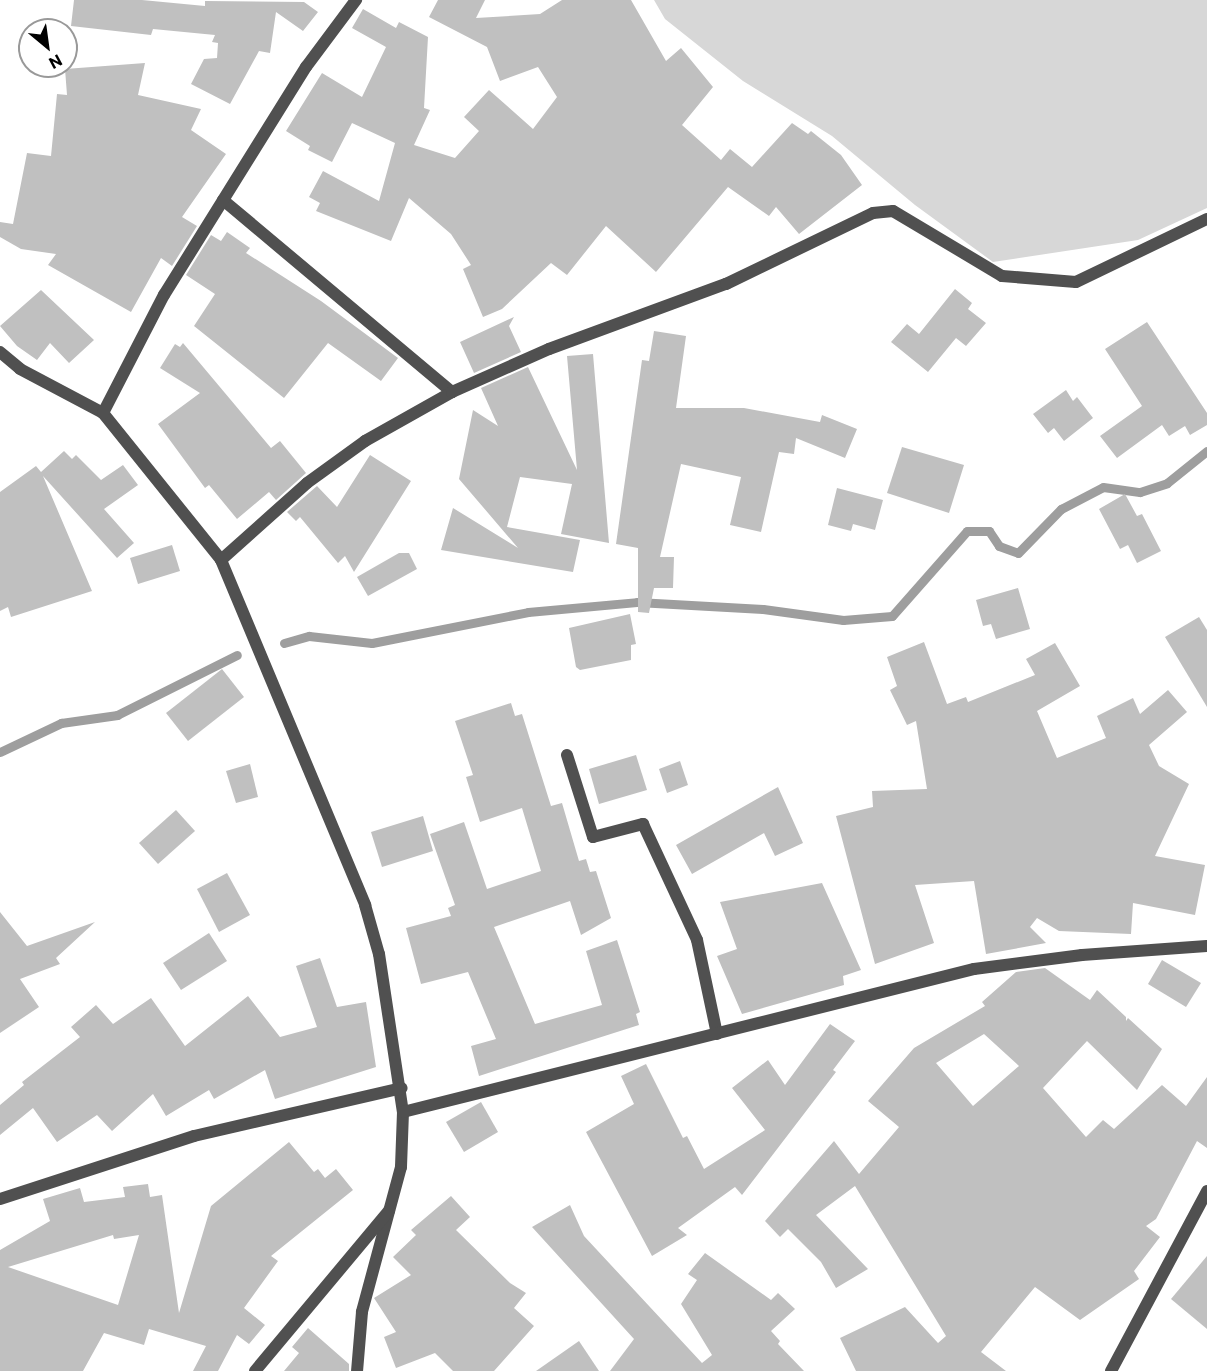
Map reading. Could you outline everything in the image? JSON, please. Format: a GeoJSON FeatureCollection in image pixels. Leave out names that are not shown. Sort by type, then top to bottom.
{"type":"FeatureCollection","features":[{"type":"Feature","properties":{"kind":"street"},"geometry":{"type":"LineString","coordinates":[[103,412],[164,295],[306,67],[356,0]]}},
{"type":"Feature","properties":{"kind":"street"},"geometry":{"type":"LineString","coordinates":[[223,200],[452,392]]}},
{"type":"Feature","properties":{"kind":"street"},"geometry":{"type":"LineString","coordinates":[[221,560],[307,483],[365,441],[452,392],[549,349],[726,284],[873,213],[892,211],[1002,276],[1076,282],[1207,219]]}},
{"type":"Feature","properties":{"kind":"street"},"geometry":{"type":"LineString","coordinates":[[0,352],[20,369],[103,412],[221,560],[365,904],[379,954],[402,1088],[403,1112],[401,1167],[362,1312],[357,1371]]}},
{"type":"Feature","properties":{"kind":"street"},"geometry":{"type":"LineString","coordinates":[[567,755],[593,837],[643,824],[697,940],[717,1034]]}},
{"type":"Feature","properties":{"kind":"street"},"geometry":{"type":"LineString","coordinates":[[403,1112],[974,969],[1082,955],[1207,946]]}},
{"type":"Feature","properties":{"kind":"street"},"geometry":{"type":"LineString","coordinates":[[0,1199],[194,1136],[402,1088]]}},
{"type":"Feature","properties":{"kind":"street"},"geometry":{"type":"LineString","coordinates":[[1111,1371],[1207,1191]]}},
{"type":"Feature","properties":{"kind":"street"},"geometry":{"type":"LineString","coordinates":[[255,1371],[391,1208]]}},
{"type":"Feature","properties":{"kind":"shaded area"},"geometry":{"type":"Polygon","coordinates":[[[654,0],[1207,0],[1207,208],[1138,240],[993,262],[915,205],[832,136],[743,81],[665,19],[654,0]]]}},
{"type":"Feature","properties":{"kind":"building"},"geometry":{"type":"Polygon","coordinates":[[[74,0],[142,0],[205,6],[205,1],[304,2],[318,12],[303,31],[276,12],[270,53],[259,51],[230,104],[191,84],[204,59],[217,58],[218,43],[212,42],[215,35],[153,29],[151,35],[78,27],[78,18],[72,18],[74,0]]]}},
{"type":"Feature","properties":{"kind":"building"},"geometry":{"type":"Polygon","coordinates":[[[438,0],[485,0],[476,18],[540,14],[562,0],[631,0],[666,61],[681,48],[713,87],[682,125],[721,160],[730,149],[752,167],[792,123],[808,134],[811,131],[841,155],[862,185],[799,234],[776,207],[769,216],[728,187],[656,272],[606,226],[567,275],[551,263],[502,309],[483,317],[463,269],[471,265],[451,234],[409,198],[391,241],[316,211],[320,203],[309,197],[323,171],[379,201],[395,143],[352,123],[332,162],[308,150],[310,146],[286,131],[322,73],[362,97],[386,47],[352,28],[363,9],[396,28],[399,22],[428,37],[424,108],[430,110],[414,145],[455,158],[479,131],[464,117],[489,90],[533,129],[557,97],[538,67],[500,81],[487,47],[429,17],[438,0]]]}},
{"type":"Feature","properties":{"kind":"building"},"geometry":{"type":"Polygon","coordinates":[[[145,63],[138,95],[201,109],[191,130],[226,154],[182,217],[197,226],[172,266],[161,258],[131,312],[48,265],[56,254],[21,249],[0,237],[0,222],[13,224],[27,153],[51,156],[57,94],[67,95],[66,78],[78,78],[78,68],[145,63]]]}},
{"type":"Feature","properties":{"kind":"building"},"geometry":{"type":"Polygon","coordinates":[[[227,232],[250,248],[246,253],[321,301],[398,358],[381,381],[328,343],[284,398],[194,326],[215,294],[186,275],[211,235],[221,241],[227,232]]]}},
{"type":"Feature","properties":{"kind":"building"},"geometry":{"type":"Polygon","coordinates":[[[955,289],[972,303],[968,309],[986,323],[966,346],[956,338],[928,372],[891,342],[907,324],[919,334],[955,289]]]}},
{"type":"Feature","properties":{"kind":"building"},"geometry":{"type":"Polygon","coordinates":[[[41,290],[94,340],[69,363],[50,343],[37,360],[17,346],[0,326],[41,290]]]}},
{"type":"Feature","properties":{"kind":"building"},"geometry":{"type":"Polygon","coordinates":[[[514,317],[509,326],[521,352],[474,373],[460,342],[514,317]]]}},
{"type":"Feature","properties":{"kind":"building"},"geometry":{"type":"Polygon","coordinates":[[[1147,322],[1207,413],[1207,425],[1190,435],[1185,426],[1169,436],[1162,425],[1117,458],[1100,436],[1142,406],[1105,349],[1147,322]]]}},
{"type":"Feature","properties":{"kind":"building"},"geometry":{"type":"Polygon","coordinates":[[[654,331],[686,336],[676,408],[744,408],[820,422],[822,415],[857,429],[845,458],[796,438],[794,454],[779,452],[761,532],[730,525],[741,477],[681,464],[660,557],[674,557],[673,588],[654,588],[649,613],[638,612],[638,548],[616,544],[642,360],[649,361],[654,331]]]}},
{"type":"Feature","properties":{"kind":"building"},"geometry":{"type":"Polygon","coordinates":[[[183,343],[271,448],[280,441],[306,473],[276,500],[269,492],[237,519],[209,485],[205,488],[158,424],[200,393],[160,368],[175,344],[180,347],[183,343]]]}},
{"type":"Feature","properties":{"kind":"building"},"geometry":{"type":"Polygon","coordinates":[[[593,354],[609,543],[561,534],[572,484],[520,477],[507,527],[580,540],[573,572],[441,550],[453,508],[518,548],[459,479],[473,410],[498,426],[481,388],[528,367],[577,470],[567,356],[593,354]]]}},
{"type":"Feature","properties":{"kind":"building"},"geometry":{"type":"Polygon","coordinates":[[[1066,390],[1073,401],[1077,397],[1093,418],[1064,441],[1054,428],[1048,433],[1033,414],[1066,390]]]}},
{"type":"Feature","properties":{"kind":"building"},"geometry":{"type":"Polygon","coordinates":[[[902,447],[964,465],[949,513],[887,493],[902,447]]]}},
{"type":"Feature","properties":{"kind":"building"},"geometry":{"type":"Polygon","coordinates":[[[64,451],[72,459],[76,455],[101,480],[123,465],[138,485],[104,509],[134,543],[117,558],[43,476],[92,591],[11,617],[8,607],[0,611],[0,492],[36,466],[41,472],[64,451]]]}},
{"type":"Feature","properties":{"kind":"building"},"geometry":{"type":"Polygon","coordinates":[[[370,455],[411,481],[354,572],[345,556],[338,563],[300,517],[296,521],[287,512],[317,486],[337,507],[370,455]]]}},
{"type":"Feature","properties":{"kind":"building"},"geometry":{"type":"Polygon","coordinates":[[[837,488],[883,500],[875,530],[853,524],[851,531],[828,525],[837,488]]]}},
{"type":"Feature","properties":{"kind":"building"},"geometry":{"type":"Polygon","coordinates":[[[1125,494],[1137,516],[1142,514],[1161,551],[1137,563],[1128,545],[1120,549],[1099,509],[1125,494]]]}},
{"type":"Feature","properties":{"kind":"building"},"geometry":{"type":"Polygon","coordinates":[[[172,545],[180,571],[138,584],[130,558],[172,545]]]}},
{"type":"Feature","properties":{"kind":"building"},"geometry":{"type":"Polygon","coordinates":[[[399,553],[409,553],[417,569],[368,596],[357,577],[399,553]]]}},
{"type":"Feature","properties":{"kind":"building"},"geometry":{"type":"Polygon","coordinates":[[[1018,588],[1030,629],[996,639],[991,624],[983,626],[976,600],[1018,588]]]}},
{"type":"Feature","properties":{"kind":"building"},"geometry":{"type":"Polygon","coordinates":[[[630,614],[636,644],[631,645],[631,660],[580,670],[576,667],[569,628],[630,614]]]}},
{"type":"Feature","properties":{"kind":"building"},"geometry":{"type":"Polygon","coordinates":[[[1199,617],[1207,630],[1207,707],[1165,637],[1199,617]]]}},
{"type":"Feature","properties":{"kind":"building"},"geometry":{"type":"Polygon","coordinates":[[[924,642],[947,704],[966,697],[968,702],[1035,675],[1026,659],[1055,643],[1080,686],[1037,711],[1057,758],[1106,738],[1097,716],[1133,698],[1140,714],[1168,690],[1187,712],[1149,745],[1159,766],[1189,784],[1155,856],[1205,865],[1195,915],[1133,903],[1131,934],[1059,931],[1037,918],[1030,927],[1046,943],[986,954],[974,881],[915,885],[934,943],[875,964],[836,816],[873,807],[872,791],[927,789],[916,721],[907,725],[890,690],[897,686],[887,657],[924,642]]]}},
{"type":"Feature","properties":{"kind":"building"},"geometry":{"type":"Polygon","coordinates":[[[222,669],[244,697],[188,741],[166,713],[222,669]]]}},
{"type":"Feature","properties":{"kind":"building"},"geometry":{"type":"Polygon","coordinates":[[[511,703],[515,716],[522,714],[551,806],[562,803],[579,861],[586,859],[590,872],[596,871],[611,918],[581,935],[570,901],[494,927],[535,1024],[602,1005],[586,951],[617,940],[640,1012],[636,1014],[639,1025],[479,1076],[471,1046],[496,1039],[468,972],[421,984],[406,928],[451,916],[448,908],[455,905],[430,834],[464,822],[487,889],[541,871],[522,808],[480,822],[466,777],[473,775],[455,721],[511,703]]]}},
{"type":"Feature","properties":{"kind":"building"},"geometry":{"type":"Polygon","coordinates":[[[636,755],[647,790],[599,804],[589,769],[636,755]]]}},
{"type":"Feature","properties":{"kind":"building"},"geometry":{"type":"Polygon","coordinates":[[[680,761],[688,785],[667,793],[659,769],[680,761]]]}},
{"type":"Feature","properties":{"kind":"building"},"geometry":{"type":"Polygon","coordinates":[[[250,764],[258,797],[236,803],[226,771],[250,764]]]}},
{"type":"Feature","properties":{"kind":"building"},"geometry":{"type":"Polygon","coordinates":[[[778,787],[803,843],[775,856],[764,833],[692,874],[676,845],[778,787]]]}},
{"type":"Feature","properties":{"kind":"building"},"geometry":{"type":"Polygon","coordinates":[[[176,810],[195,831],[158,864],[139,843],[176,810]]]}},
{"type":"Feature","properties":{"kind":"building"},"geometry":{"type":"Polygon","coordinates":[[[423,816],[433,851],[382,867],[371,832],[423,816]]]}},
{"type":"Feature","properties":{"kind":"building"},"geometry":{"type":"Polygon","coordinates":[[[227,873],[250,915],[219,932],[197,889],[227,873]]]}},
{"type":"Feature","properties":{"kind":"building"},"geometry":{"type":"Polygon","coordinates":[[[822,883],[861,970],[843,976],[844,985],[742,1014],[717,956],[737,949],[720,902],[822,883]]]}},
{"type":"Feature","properties":{"kind":"building"},"geometry":{"type":"Polygon","coordinates":[[[0,912],[27,946],[95,922],[56,958],[60,964],[20,979],[39,1007],[0,1033],[0,912]]]}},
{"type":"Feature","properties":{"kind":"building"},"geometry":{"type":"Polygon","coordinates":[[[209,933],[227,961],[181,990],[163,963],[209,933]]]}},
{"type":"Feature","properties":{"kind":"building"},"geometry":{"type":"Polygon","coordinates":[[[320,958],[337,1007],[366,1002],[376,1067],[275,1099],[265,1070],[214,1099],[209,1090],[166,1116],[153,1094],[112,1131],[97,1115],[57,1142],[33,1108],[0,1135],[0,1105],[24,1085],[22,1082],[80,1037],[71,1027],[96,1005],[113,1024],[151,998],[185,1046],[248,996],[280,1037],[317,1027],[296,966],[320,958]]]}},
{"type":"Feature","properties":{"kind":"building"},"geometry":{"type":"Polygon","coordinates":[[[1162,960],[1201,983],[1186,1007],[1148,984],[1162,960]]]}},
{"type":"Feature","properties":{"kind":"building"},"geometry":{"type":"Polygon","coordinates":[[[1045,968],[1090,1000],[1097,990],[1126,1017],[1126,1021],[1128,1018],[1162,1049],[1137,1090],[1087,1041],[1043,1088],[1086,1137],[1103,1120],[1114,1129],[1162,1085],[1186,1106],[1207,1077],[1207,1148],[1197,1141],[1156,1219],[1146,1226],[1160,1237],[1134,1271],[1139,1279],[1080,1320],[1035,1287],[981,1352],[1006,1371],[856,1371],[840,1338],[905,1307],[938,1343],[946,1336],[855,1186],[816,1215],[868,1269],[836,1288],[821,1262],[788,1229],[780,1237],[765,1221],[834,1141],[859,1174],[899,1127],[868,1101],[914,1048],[985,1006],[982,1002],[1016,972],[1045,968]],[[984,1034],[936,1063],[973,1106],[1019,1066],[984,1034]]]}},
{"type":"Feature","properties":{"kind":"building"},"geometry":{"type":"Polygon","coordinates":[[[830,1024],[855,1041],[833,1070],[836,1072],[742,1195],[735,1187],[678,1228],[687,1235],[652,1256],[586,1132],[634,1104],[621,1076],[646,1064],[683,1138],[687,1136],[704,1169],[765,1130],[732,1088],[768,1060],[785,1085],[830,1024]]]}},
{"type":"Feature","properties":{"kind":"building"},"geometry":{"type":"Polygon","coordinates":[[[481,1102],[498,1132],[464,1152],[446,1122],[481,1102]]]}},
{"type":"Feature","properties":{"kind":"building"},"geometry":{"type":"Polygon","coordinates":[[[289,1142],[314,1172],[318,1169],[325,1178],[336,1169],[353,1190],[271,1256],[278,1261],[244,1308],[265,1325],[249,1344],[237,1335],[218,1371],[193,1371],[206,1346],[149,1329],[144,1345],[104,1333],[83,1371],[0,1371],[0,1250],[50,1221],[43,1199],[80,1188],[84,1202],[125,1197],[123,1187],[148,1184],[150,1197],[162,1195],[179,1313],[211,1206],[289,1142]],[[113,1235],[8,1267],[118,1305],[139,1235],[114,1239],[113,1235]]]}},
{"type":"Feature","properties":{"kind":"building"},"geometry":{"type":"Polygon","coordinates":[[[451,1196],[470,1217],[456,1230],[510,1283],[526,1293],[514,1308],[534,1326],[494,1371],[453,1371],[435,1353],[396,1368],[384,1337],[396,1332],[374,1298],[411,1275],[393,1257],[416,1235],[411,1230],[451,1196]]]}},
{"type":"Feature","properties":{"kind":"building"},"geometry":{"type":"Polygon","coordinates":[[[570,1205],[584,1236],[702,1363],[712,1355],[681,1304],[697,1280],[688,1274],[705,1253],[771,1300],[778,1293],[795,1309],[771,1331],[780,1341],[778,1344],[804,1371],[610,1371],[634,1339],[532,1227],[570,1205]]]}},
{"type":"Feature","properties":{"kind":"building"},"geometry":{"type":"Polygon","coordinates":[[[1207,1256],[1207,1329],[1171,1299],[1207,1256]]]}},
{"type":"Feature","properties":{"kind":"building"},"geometry":{"type":"Polygon","coordinates":[[[308,1328],[349,1364],[349,1371],[284,1371],[299,1353],[292,1347],[308,1328]]]}},
{"type":"Feature","properties":{"kind":"building"},"geometry":{"type":"Polygon","coordinates":[[[579,1341],[599,1371],[536,1371],[579,1341]]]}},
{"type":"Feature","properties":{"kind":"waterway"},"geometry":{"type":"LineString","coordinates":[[284,643],[309,636],[372,643],[528,612],[637,602],[763,609],[843,620],[892,616],[967,531],[989,531],[999,546],[1018,553],[1061,509],[1103,487],[1140,492],[1167,483],[1207,451]]}},
{"type":"Feature","properties":{"kind":"waterway"},"geometry":{"type":"LineString","coordinates":[[0,752],[61,723],[117,715],[237,655]]}}]}
